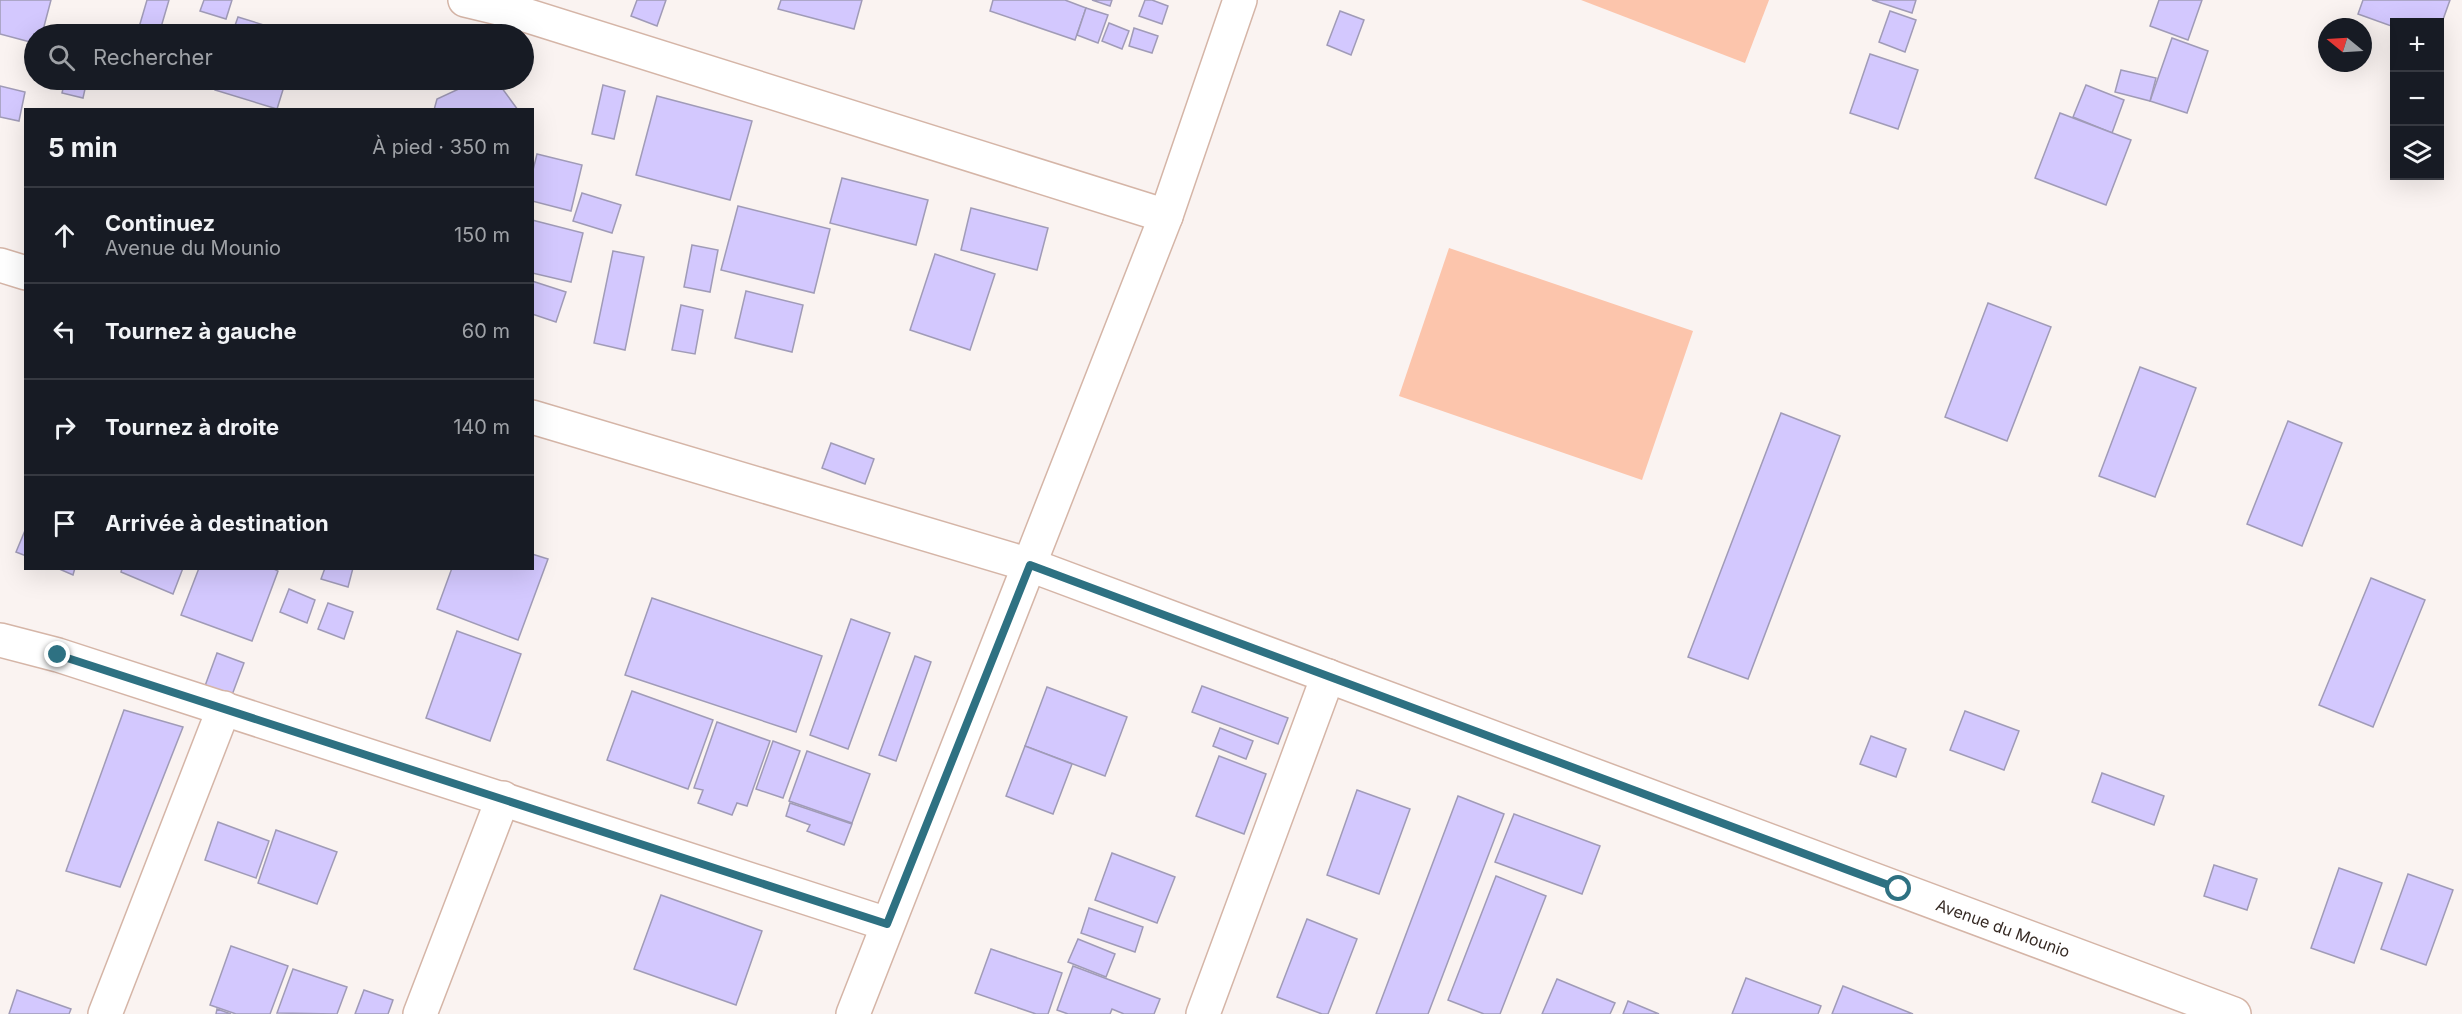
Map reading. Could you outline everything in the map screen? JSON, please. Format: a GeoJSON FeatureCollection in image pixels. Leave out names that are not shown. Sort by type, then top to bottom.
{"type":"FeatureCollection","features":[{"type":"Feature","properties":{"kind":"street"},"geometry":{"type":"LineString","coordinates":[[465,0],[521,7],[1166,216]]}},
{"type":"Feature","properties":{"kind":"street"},"geometry":{"type":"LineString","coordinates":[[853,1014],[1166,216],[1240,0]]}},
{"type":"Feature","properties":{"kind":"street"},"geometry":{"type":"LineString","coordinates":[[0,266],[24,272]]}},
{"type":"Feature","properties":{"kind":"street","name":"Avenue du Mounio"},"geometry":{"type":"LineString","coordinates":[[534,418],[1030,565],[2234,1014]]}},
{"type":"Feature","properties":{"kind":"street"},"geometry":{"type":"LineString","coordinates":[[0,640],[58,655],[224,708],[887,924]]}},
{"type":"Feature","properties":{"kind":"street"},"geometry":{"type":"LineString","coordinates":[[1203,1014],[1328,676]]}},
{"type":"Feature","properties":{"kind":"street"},"geometry":{"type":"LineString","coordinates":[[105,1014],[224,708]]}},
{"type":"Feature","properties":{"kind":"street"},"geometry":{"type":"LineString","coordinates":[[420,1014],[503,798]]}},
{"type":"Feature","properties":{"kind":"shaded area"},"geometry":{"type":"Polygon","coordinates":[[[1581,0],[1769,0],[1745,63],[1581,0]]]}},
{"type":"Feature","properties":{"kind":"shaded area"},"geometry":{"type":"Polygon","coordinates":[[[1449,248],[1693,331],[1642,480],[1399,396],[1449,248]]]}},
{"type":"Feature","properties":{"kind":"building"},"geometry":{"type":"Polygon","coordinates":[[[0,0],[51,0],[45,24],[24,24],[24,40],[0,34],[0,0]]]}},
{"type":"Feature","properties":{"kind":"building"},"geometry":{"type":"Polygon","coordinates":[[[147,0],[169,0],[162,24],[140,24],[147,0]]]}},
{"type":"Feature","properties":{"kind":"building"},"geometry":{"type":"Polygon","coordinates":[[[204,0],[232,0],[226,19],[200,11],[204,0]]]}},
{"type":"Feature","properties":{"kind":"building"},"geometry":{"type":"Polygon","coordinates":[[[637,0],[666,0],[657,26],[631,16],[637,0]]]}},
{"type":"Feature","properties":{"kind":"building"},"geometry":{"type":"Polygon","coordinates":[[[781,0],[862,0],[854,29],[778,9],[781,0]]]}},
{"type":"Feature","properties":{"kind":"building"},"geometry":{"type":"Polygon","coordinates":[[[993,0],[1065,0],[1086,8],[1075,40],[990,11],[993,0]]]}},
{"type":"Feature","properties":{"kind":"building"},"geometry":{"type":"Polygon","coordinates":[[[1092,0],[1112,0],[1110,6],[1092,0]]]}},
{"type":"Feature","properties":{"kind":"building"},"geometry":{"type":"Polygon","coordinates":[[[1145,0],[1168,6],[1162,24],[1139,16],[1145,0]]]}},
{"type":"Feature","properties":{"kind":"building"},"geometry":{"type":"Polygon","coordinates":[[[1872,0],[1916,0],[1912,13],[1872,0]]]}},
{"type":"Feature","properties":{"kind":"building"},"geometry":{"type":"Polygon","coordinates":[[[2159,0],[2202,0],[2188,40],[2150,26],[2159,0]]]}},
{"type":"Feature","properties":{"kind":"building"},"geometry":{"type":"Polygon","coordinates":[[[2363,0],[2450,0],[2444,18],[2390,18],[2390,26],[2358,14],[2363,0]]]}},
{"type":"Feature","properties":{"kind":"building"},"geometry":{"type":"Polygon","coordinates":[[[1086,8],[1108,15],[1098,43],[1077,35],[1086,8]]]}},
{"type":"Feature","properties":{"kind":"building"},"geometry":{"type":"Polygon","coordinates":[[[1340,11],[1364,20],[1351,55],[1327,45],[1340,11]]]}},
{"type":"Feature","properties":{"kind":"building"},"geometry":{"type":"Polygon","coordinates":[[[1890,11],[1916,20],[1905,52],[1879,42],[1890,11]]]}},
{"type":"Feature","properties":{"kind":"building"},"geometry":{"type":"Polygon","coordinates":[[[238,17],[261,24],[236,24],[238,17]]]}},
{"type":"Feature","properties":{"kind":"building"},"geometry":{"type":"Polygon","coordinates":[[[1109,23],[1129,31],[1122,49],[1102,41],[1109,23]]]}},
{"type":"Feature","properties":{"kind":"building"},"geometry":{"type":"Polygon","coordinates":[[[1134,28],[1158,36],[1152,53],[1129,46],[1134,28]]]}},
{"type":"Feature","properties":{"kind":"building"},"geometry":{"type":"Polygon","coordinates":[[[2172,38],[2208,51],[2187,113],[2150,101],[2172,38]]]}},
{"type":"Feature","properties":{"kind":"building"},"geometry":{"type":"Polygon","coordinates":[[[1870,54],[1918,70],[1898,129],[1850,113],[1870,54]]]}},
{"type":"Feature","properties":{"kind":"building"},"geometry":{"type":"Polygon","coordinates":[[[2121,70],[2156,78],[2150,101],[2115,92],[2121,70]]]}},
{"type":"Feature","properties":{"kind":"building"},"geometry":{"type":"Polygon","coordinates":[[[603,85],[625,91],[614,139],[592,134],[603,85]]]}},
{"type":"Feature","properties":{"kind":"building"},"geometry":{"type":"Polygon","coordinates":[[[2086,85],[2124,100],[2112,133],[2073,117],[2086,85]]]}},
{"type":"Feature","properties":{"kind":"building"},"geometry":{"type":"Polygon","coordinates":[[[0,86],[25,92],[19,121],[0,117],[0,86]]]}},
{"type":"Feature","properties":{"kind":"building"},"geometry":{"type":"Polygon","coordinates":[[[63,90],[85,90],[83,98],[62,93],[63,90]]]}},
{"type":"Feature","properties":{"kind":"building"},"geometry":{"type":"Polygon","coordinates":[[[215,90],[283,90],[277,108],[215,90]]]}},
{"type":"Feature","properties":{"kind":"building"},"geometry":{"type":"Polygon","coordinates":[[[456,90],[503,90],[517,108],[435,108],[437,99],[456,90]]]}},
{"type":"Feature","properties":{"kind":"building"},"geometry":{"type":"Polygon","coordinates":[[[657,96],[752,121],[730,200],[636,175],[657,96]]]}},
{"type":"Feature","properties":{"kind":"building"},"geometry":{"type":"Polygon","coordinates":[[[2060,113],[2131,140],[2106,205],[2035,178],[2060,113]]]}},
{"type":"Feature","properties":{"kind":"building"},"geometry":{"type":"Polygon","coordinates":[[[537,154],[582,165],[571,211],[534,202],[534,166],[537,154]]]}},
{"type":"Feature","properties":{"kind":"building"},"geometry":{"type":"Polygon","coordinates":[[[842,178],[928,200],[916,245],[830,223],[842,178]]]}},
{"type":"Feature","properties":{"kind":"building"},"geometry":{"type":"Polygon","coordinates":[[[582,193],[621,205],[612,233],[573,221],[582,193]]]}},
{"type":"Feature","properties":{"kind":"building"},"geometry":{"type":"Polygon","coordinates":[[[738,206],[830,229],[814,293],[721,270],[738,206]]]}},
{"type":"Feature","properties":{"kind":"building"},"geometry":{"type":"Polygon","coordinates":[[[971,208],[1048,228],[1037,270],[961,250],[971,208]]]}},
{"type":"Feature","properties":{"kind":"building"},"geometry":{"type":"Polygon","coordinates":[[[534,221],[583,233],[571,282],[534,273],[534,221]]]}},
{"type":"Feature","properties":{"kind":"building"},"geometry":{"type":"Polygon","coordinates":[[[692,245],[718,250],[710,292],[684,287],[692,245]]]}},
{"type":"Feature","properties":{"kind":"building"},"geometry":{"type":"Polygon","coordinates":[[[613,251],[644,257],[625,350],[594,343],[613,251]]]}},
{"type":"Feature","properties":{"kind":"building"},"geometry":{"type":"Polygon","coordinates":[[[935,254],[995,274],[970,350],[910,330],[935,254]]]}},
{"type":"Feature","properties":{"kind":"building"},"geometry":{"type":"Polygon","coordinates":[[[534,282],[566,292],[556,322],[534,315],[534,282]]]}},
{"type":"Feature","properties":{"kind":"building"},"geometry":{"type":"Polygon","coordinates":[[[746,291],[803,305],[792,352],[735,338],[746,291]]]}},
{"type":"Feature","properties":{"kind":"building"},"geometry":{"type":"Polygon","coordinates":[[[1988,303],[2051,327],[2007,441],[1945,417],[1988,303]]]}},
{"type":"Feature","properties":{"kind":"building"},"geometry":{"type":"Polygon","coordinates":[[[681,305],[703,310],[695,354],[672,350],[681,305]]]}},
{"type":"Feature","properties":{"kind":"building"},"geometry":{"type":"Polygon","coordinates":[[[2140,367],[2196,388],[2155,497],[2099,476],[2140,367]]]}},
{"type":"Feature","properties":{"kind":"building"},"geometry":{"type":"Polygon","coordinates":[[[1781,413],[1840,436],[1748,679],[1688,657],[1781,413]]]}},
{"type":"Feature","properties":{"kind":"building"},"geometry":{"type":"Polygon","coordinates":[[[2288,421],[2342,443],[2302,546],[2247,524],[2288,421]]]}},
{"type":"Feature","properties":{"kind":"building"},"geometry":{"type":"Polygon","coordinates":[[[831,443],[874,459],[865,484],[822,468],[831,443]]]}},
{"type":"Feature","properties":{"kind":"building"},"geometry":{"type":"Polygon","coordinates":[[[24,533],[24,555],[16,552],[24,533]]]}},
{"type":"Feature","properties":{"kind":"building"},"geometry":{"type":"Polygon","coordinates":[[[534,555],[548,559],[518,640],[437,609],[451,570],[534,570],[534,555]]]}},
{"type":"Feature","properties":{"kind":"building"},"geometry":{"type":"Polygon","coordinates":[[[62,570],[74,570],[73,575],[62,570]]]}},
{"type":"Feature","properties":{"kind":"building"},"geometry":{"type":"Polygon","coordinates":[[[122,570],[182,570],[173,594],[121,572],[122,570]]]}},
{"type":"Feature","properties":{"kind":"building"},"geometry":{"type":"Polygon","coordinates":[[[198,570],[278,571],[252,641],[181,615],[198,570]]]}},
{"type":"Feature","properties":{"kind":"building"},"geometry":{"type":"Polygon","coordinates":[[[324,570],[352,570],[348,587],[321,579],[324,570]]]}},
{"type":"Feature","properties":{"kind":"building"},"geometry":{"type":"Polygon","coordinates":[[[2371,578],[2425,600],[2373,727],[2319,705],[2371,578]]]}},
{"type":"Feature","properties":{"kind":"building"},"geometry":{"type":"Polygon","coordinates":[[[289,589],[315,600],[307,623],[280,612],[289,589]]]}},
{"type":"Feature","properties":{"kind":"building"},"geometry":{"type":"Polygon","coordinates":[[[652,598],[822,656],[796,732],[625,675],[652,598]]]}},
{"type":"Feature","properties":{"kind":"building"},"geometry":{"type":"Polygon","coordinates":[[[328,603],[353,612],[344,639],[318,629],[328,603]]]}},
{"type":"Feature","properties":{"kind":"building"},"geometry":{"type":"Polygon","coordinates":[[[851,619],[890,633],[848,749],[810,735],[851,619]]]}},
{"type":"Feature","properties":{"kind":"building"},"geometry":{"type":"Polygon","coordinates":[[[457,631],[521,654],[490,741],[426,718],[457,631]]]}},
{"type":"Feature","properties":{"kind":"building"},"geometry":{"type":"Polygon","coordinates":[[[217,653],[244,663],[232,695],[205,686],[217,653]]]}},
{"type":"Feature","properties":{"kind":"building"},"geometry":{"type":"Polygon","coordinates":[[[915,656],[931,662],[896,761],[879,755],[915,656]]]}},
{"type":"Feature","properties":{"kind":"building"},"geometry":{"type":"Polygon","coordinates":[[[1202,686],[1288,718],[1278,744],[1192,712],[1202,686]]]}},
{"type":"Feature","properties":{"kind":"building"},"geometry":{"type":"Polygon","coordinates":[[[1047,687],[1127,717],[1105,776],[1025,746],[1047,687]]]}},
{"type":"Feature","properties":{"kind":"building"},"geometry":{"type":"Polygon","coordinates":[[[632,691],[713,720],[688,789],[607,760],[632,691]]]}},
{"type":"Feature","properties":{"kind":"building"},"geometry":{"type":"Polygon","coordinates":[[[124,710],[183,727],[120,887],[66,871],[124,710]]]}},
{"type":"Feature","properties":{"kind":"building"},"geometry":{"type":"Polygon","coordinates":[[[1965,711],[2019,731],[2004,770],[1950,750],[1965,711]]]}},
{"type":"Feature","properties":{"kind":"building"},"geometry":{"type":"Polygon","coordinates":[[[717,722],[770,741],[747,806],[737,803],[732,815],[698,803],[703,790],[694,788],[717,722]]]}},
{"type":"Feature","properties":{"kind":"building"},"geometry":{"type":"Polygon","coordinates":[[[1220,728],[1253,741],[1246,759],[1213,746],[1220,728]]]}},
{"type":"Feature","properties":{"kind":"building"},"geometry":{"type":"Polygon","coordinates":[[[1871,736],[1906,749],[1896,777],[1860,764],[1871,736]]]}},
{"type":"Feature","properties":{"kind":"building"},"geometry":{"type":"Polygon","coordinates":[[[773,741],[800,751],[783,798],[756,789],[773,741]]]}},
{"type":"Feature","properties":{"kind":"building"},"geometry":{"type":"Polygon","coordinates":[[[1025,746],[1072,764],[1053,814],[1006,796],[1025,746]]]}},
{"type":"Feature","properties":{"kind":"building"},"geometry":{"type":"Polygon","coordinates":[[[807,751],[870,774],[852,823],[789,801],[807,751]]]}},
{"type":"Feature","properties":{"kind":"building"},"geometry":{"type":"Polygon","coordinates":[[[1219,756],[1266,774],[1244,834],[1196,816],[1219,756]]]}},
{"type":"Feature","properties":{"kind":"building"},"geometry":{"type":"Polygon","coordinates":[[[2102,773],[2164,796],[2154,825],[2092,802],[2102,773]]]}},
{"type":"Feature","properties":{"kind":"building"},"geometry":{"type":"Polygon","coordinates":[[[1357,790],[1410,809],[1379,894],[1327,875],[1357,790]]]}},
{"type":"Feature","properties":{"kind":"building"},"geometry":{"type":"Polygon","coordinates":[[[1458,796],[1504,814],[1428,1014],[1376,1014],[1458,796]]]}},
{"type":"Feature","properties":{"kind":"building"},"geometry":{"type":"Polygon","coordinates":[[[790,803],[852,824],[844,845],[807,831],[810,825],[786,816],[790,803]]]}},
{"type":"Feature","properties":{"kind":"building"},"geometry":{"type":"Polygon","coordinates":[[[1514,814],[1600,846],[1582,894],[1495,862],[1514,814]]]}},
{"type":"Feature","properties":{"kind":"building"},"geometry":{"type":"Polygon","coordinates":[[[218,822],[269,841],[256,878],[205,860],[218,822]]]}},
{"type":"Feature","properties":{"kind":"building"},"geometry":{"type":"Polygon","coordinates":[[[276,830],[337,852],[317,904],[258,883],[276,830]]]}},
{"type":"Feature","properties":{"kind":"building"},"geometry":{"type":"Polygon","coordinates":[[[1112,853],[1175,877],[1157,923],[1095,900],[1112,853]]]}},
{"type":"Feature","properties":{"kind":"building"},"geometry":{"type":"Polygon","coordinates":[[[2214,865],[2257,879],[2247,910],[2204,896],[2214,865]]]}},
{"type":"Feature","properties":{"kind":"building"},"geometry":{"type":"Polygon","coordinates":[[[2339,868],[2382,883],[2354,963],[2311,948],[2339,868]]]}},
{"type":"Feature","properties":{"kind":"building"},"geometry":{"type":"Polygon","coordinates":[[[2408,874],[2453,890],[2426,965],[2381,949],[2408,874]]]}},
{"type":"Feature","properties":{"kind":"building"},"geometry":{"type":"Polygon","coordinates":[[[1496,876],[1546,896],[1500,1014],[1484,1014],[1448,1000],[1496,876]]]}},
{"type":"Feature","properties":{"kind":"building"},"geometry":{"type":"Polygon","coordinates":[[[661,895],[762,931],[736,1005],[634,969],[661,895]]]}},
{"type":"Feature","properties":{"kind":"building"},"geometry":{"type":"Polygon","coordinates":[[[1089,908],[1143,927],[1135,952],[1081,933],[1089,908]]]}},
{"type":"Feature","properties":{"kind":"building"},"geometry":{"type":"Polygon","coordinates":[[[1307,919],[1357,939],[1328,1014],[1322,1014],[1277,997],[1307,919]]]}},
{"type":"Feature","properties":{"kind":"building"},"geometry":{"type":"Polygon","coordinates":[[[1078,939],[1115,954],[1106,977],[1068,962],[1078,939]]]}},
{"type":"Feature","properties":{"kind":"building"},"geometry":{"type":"Polygon","coordinates":[[[231,946],[288,966],[270,1014],[236,1014],[210,1005],[231,946]]]}},
{"type":"Feature","properties":{"kind":"building"},"geometry":{"type":"Polygon","coordinates":[[[991,949],[1062,973],[1048,1014],[1036,1014],[975,993],[991,949]]]}},
{"type":"Feature","properties":{"kind":"building"},"geometry":{"type":"Polygon","coordinates":[[[1073,966],[1160,999],[1154,1014],[1124,1014],[1112,1009],[1110,1014],[1068,1014],[1057,1010],[1073,966]]]}},
{"type":"Feature","properties":{"kind":"building"},"geometry":{"type":"Polygon","coordinates":[[[293,969],[347,987],[337,1014],[277,1013],[293,969]]]}},
{"type":"Feature","properties":{"kind":"building"},"geometry":{"type":"Polygon","coordinates":[[[1746,978],[1821,1006],[1818,1014],[1732,1014],[1746,978]]]}},
{"type":"Feature","properties":{"kind":"building"},"geometry":{"type":"Polygon","coordinates":[[[1557,979],[1615,1003],[1610,1014],[1542,1014],[1557,979]]]}},
{"type":"Feature","properties":{"kind":"building"},"geometry":{"type":"Polygon","coordinates":[[[1843,986],[1913,1014],[1832,1014],[1843,986]]]}},
{"type":"Feature","properties":{"kind":"building"},"geometry":{"type":"Polygon","coordinates":[[[17,990],[71,1009],[69,1014],[9,1014],[17,990]]]}},
{"type":"Feature","properties":{"kind":"building"},"geometry":{"type":"Polygon","coordinates":[[[364,990],[393,1000],[388,1014],[355,1014],[364,990]]]}},
{"type":"Feature","properties":{"kind":"building"},"geometry":{"type":"Polygon","coordinates":[[[1628,1001],[1659,1014],[1623,1014],[1628,1001]]]}},
{"type":"Feature","properties":{"kind":"building"},"geometry":{"type":"Polygon","coordinates":[[[217,1009],[231,1014],[216,1014],[217,1009]]]}},
{"type":"Feature","properties":{"kind":"route"},"geometry":{"type":"LineString","coordinates":[[58,655],[887,924],[1030,565],[1899,889]]}}]}
